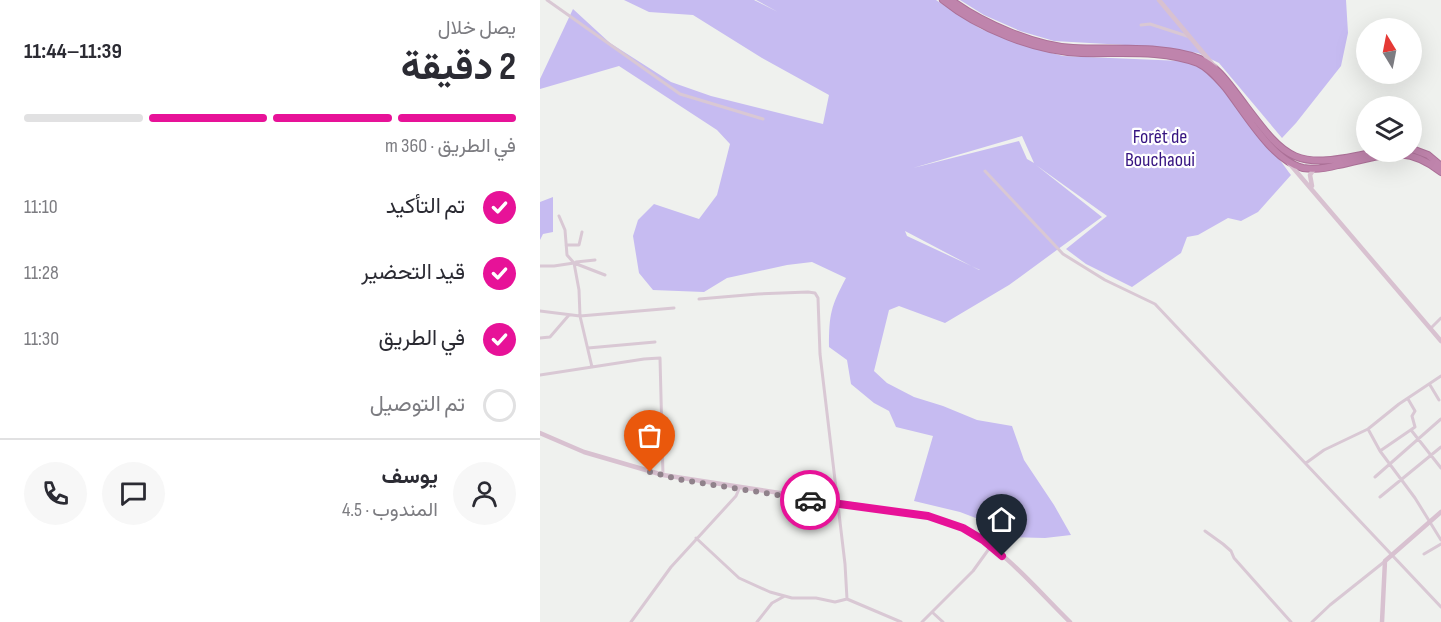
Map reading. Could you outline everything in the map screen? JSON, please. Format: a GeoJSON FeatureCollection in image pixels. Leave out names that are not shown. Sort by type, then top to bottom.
{"type":"FeatureCollection","features":[{"type":"Feature","properties":{"kind":"highway"},"geometry":{"type":"LineString","coordinates":[[943,0],[978,23],[1045,49],[1065,52],[1148,55],[1199,64],[1219,80],[1269,143],[1287,161],[1302,167],[1315,169],[1399,153],[1417,156],[1441,172]]}},
{"type":"Feature","properties":{"kind":"highway"},"geometry":{"type":"LineString","coordinates":[[951,0],[988,22],[1040,42],[1072,48],[1120,49],[1187,55],[1204,60],[1219,71],[1269,135],[1285,151],[1296,158],[1324,162],[1356,156]]}},
{"type":"Feature","properties":{"kind":"highway"},"geometry":{"type":"LineString","coordinates":[[1422,153],[1441,166]]}},
{"type":"Feature","properties":{"kind":"main road"},"geometry":{"type":"LineString","coordinates":[[1159,0],[1219,71]]}},
{"type":"Feature","properties":{"kind":"main road"},"geometry":{"type":"LineString","coordinates":[[1287,161],[1441,341]]}},
{"type":"Feature","properties":{"kind":"main road"},"geometry":{"type":"LineString","coordinates":[[1315,169],[1311,172],[1310,180],[1316,193]]}},
{"type":"Feature","properties":{"kind":"main road"},"geometry":{"type":"LineString","coordinates":[[540,433],[584,452],[663,476],[928,516],[963,528],[991,546],[1070,622]]}},
{"type":"Feature","properties":{"kind":"main road"},"geometry":{"type":"LineString","coordinates":[[1382,622],[1385,561],[1441,512]]}},
{"type":"Feature","properties":{"kind":"street"},"geometry":{"type":"LineString","coordinates":[[547,0],[680,94],[763,119]]}},
{"type":"Feature","properties":{"kind":"street"},"geometry":{"type":"LineString","coordinates":[[1141,25],[1150,24],[1191,38]]}},
{"type":"Feature","properties":{"kind":"street"},"geometry":{"type":"LineString","coordinates":[[985,171],[1063,254],[1105,280],[1155,304],[1441,607]]}},
{"type":"Feature","properties":{"kind":"street"},"geometry":{"type":"LineString","coordinates":[[559,216],[565,230],[567,255],[574,263],[605,276]]}},
{"type":"Feature","properties":{"kind":"street"},"geometry":{"type":"LineString","coordinates":[[567,245],[579,245],[582,232]]}},
{"type":"Feature","properties":{"kind":"street"},"geometry":{"type":"LineString","coordinates":[[540,266],[596,260]]}},
{"type":"Feature","properties":{"kind":"street"},"geometry":{"type":"LineString","coordinates":[[574,263],[579,290],[580,316],[592,367]]}},
{"type":"Feature","properties":{"kind":"street"},"geometry":{"type":"LineString","coordinates":[[699,300],[758,294],[815,293],[818,298],[820,354],[847,599]]}},
{"type":"Feature","properties":{"kind":"street"},"geometry":{"type":"LineString","coordinates":[[540,311],[580,316],[674,308]]}},
{"type":"Feature","properties":{"kind":"street"},"geometry":{"type":"LineString","coordinates":[[541,339],[550,338],[569,315]]}},
{"type":"Feature","properties":{"kind":"street"},"geometry":{"type":"LineString","coordinates":[[1431,328],[1441,318]]}},
{"type":"Feature","properties":{"kind":"street"},"geometry":{"type":"LineString","coordinates":[[588,348],[655,342]]}},
{"type":"Feature","properties":{"kind":"street"},"geometry":{"type":"LineString","coordinates":[[540,375],[644,359],[660,359],[663,476]]}},
{"type":"Feature","properties":{"kind":"street"},"geometry":{"type":"LineString","coordinates":[[1306,463],[1324,450],[1368,429],[1441,376]]}},
{"type":"Feature","properties":{"kind":"street"},"geometry":{"type":"LineString","coordinates":[[1430,385],[1439,395],[1439,400]]}},
{"type":"Feature","properties":{"kind":"street"},"geometry":{"type":"LineString","coordinates":[[1380,451],[1415,427],[1412,416],[1415,411],[1408,399]]}},
{"type":"Feature","properties":{"kind":"street"},"geometry":{"type":"LineString","coordinates":[[1375,477],[1441,419]]}},
{"type":"Feature","properties":{"kind":"street"},"geometry":{"type":"LineString","coordinates":[[1368,429],[1389,465],[1422,509],[1441,542],[1424,554]]}},
{"type":"Feature","properties":{"kind":"street"},"geometry":{"type":"LineString","coordinates":[[1411,430],[1441,468]]}},
{"type":"Feature","properties":{"kind":"street"},"geometry":{"type":"LineString","coordinates":[[1380,497],[1441,447]]}},
{"type":"Feature","properties":{"kind":"street"},"geometry":{"type":"LineString","coordinates":[[631,622],[671,567],[736,496],[739,489]]}},
{"type":"Feature","properties":{"kind":"street"},"geometry":{"type":"LineString","coordinates":[[1205,531],[1231,551],[1234,558],[1292,622]]}},
{"type":"Feature","properties":{"kind":"street"},"geometry":{"type":"LineString","coordinates":[[696,538],[739,578],[770,592],[835,602],[847,599],[901,622]]}},
{"type":"Feature","properties":{"kind":"street"},"geometry":{"type":"LineString","coordinates":[[922,622],[973,571],[991,546]]}},
{"type":"Feature","properties":{"kind":"street"},"geometry":{"type":"LineString","coordinates":[[1312,622],[1385,561]]}},
{"type":"Feature","properties":{"kind":"street"},"geometry":{"type":"LineString","coordinates":[[757,622],[772,603],[785,596]]}},
{"type":"Feature","properties":{"kind":"street"},"geometry":{"type":"LineString","coordinates":[[932,612],[943,622]]}},
{"type":"Feature","properties":{"kind":"green space","name":"Forêt de Bouchaoui"},"geometry":{"type":"Polygon","coordinates":[[[624,0],[754,0],[778,12],[756,0],[936,0],[981,29],[1063,56],[1194,63],[1206,70],[1232,97],[1291,175],[1258,212],[1241,221],[1228,218],[1198,235],[1187,237],[1181,253],[1132,287],[1086,264],[1066,249],[1107,216],[1036,165],[1102,217],[1009,285],[945,323],[899,306],[889,310],[874,371],[887,383],[914,397],[977,420],[1012,426],[1024,460],[1071,535],[1045,538],[1009,537],[994,525],[960,512],[914,501],[933,436],[896,427],[889,411],[874,403],[851,384],[847,360],[829,347],[832,311],[846,278],[812,262],[727,278],[704,292],[653,290],[639,273],[633,236],[638,220],[654,204],[699,219],[717,195],[730,144],[717,130],[619,66],[540,89],[540,79],[573,9],[610,43],[671,82],[711,96],[823,124],[829,95],[762,58],[693,15],[649,12],[624,0]],[[1022,136],[913,168],[1019,141],[1027,159],[1034,163],[1022,136]],[[905,231],[907,236],[971,266],[905,231]]]}},
{"type":"Feature","properties":{"kind":"green space","name":"Forêt de Bouchaoui"},"geometry":{"type":"Polygon","coordinates":[[[960,0],[1346,0],[1348,33],[1341,66],[1282,138],[1219,63],[1198,53],[1143,46],[1054,41],[1020,31],[984,15],[960,0]]]}},
{"type":"Feature","properties":{"kind":"green space"},"geometry":{"type":"Polygon","coordinates":[[[553,197],[553,232],[543,234],[540,240],[540,202],[553,197]]]}},
{"type":"Feature","properties":{"kind":"way so far"},"geometry":{"type":"LineString","coordinates":[[650,472],[682,480],[810,500]]}},
{"type":"Feature","properties":{"kind":"route"},"geometry":{"type":"LineString","coordinates":[[810,500],[928,516],[942,520],[963,528],[983,540],[1002,556]]}}]}
